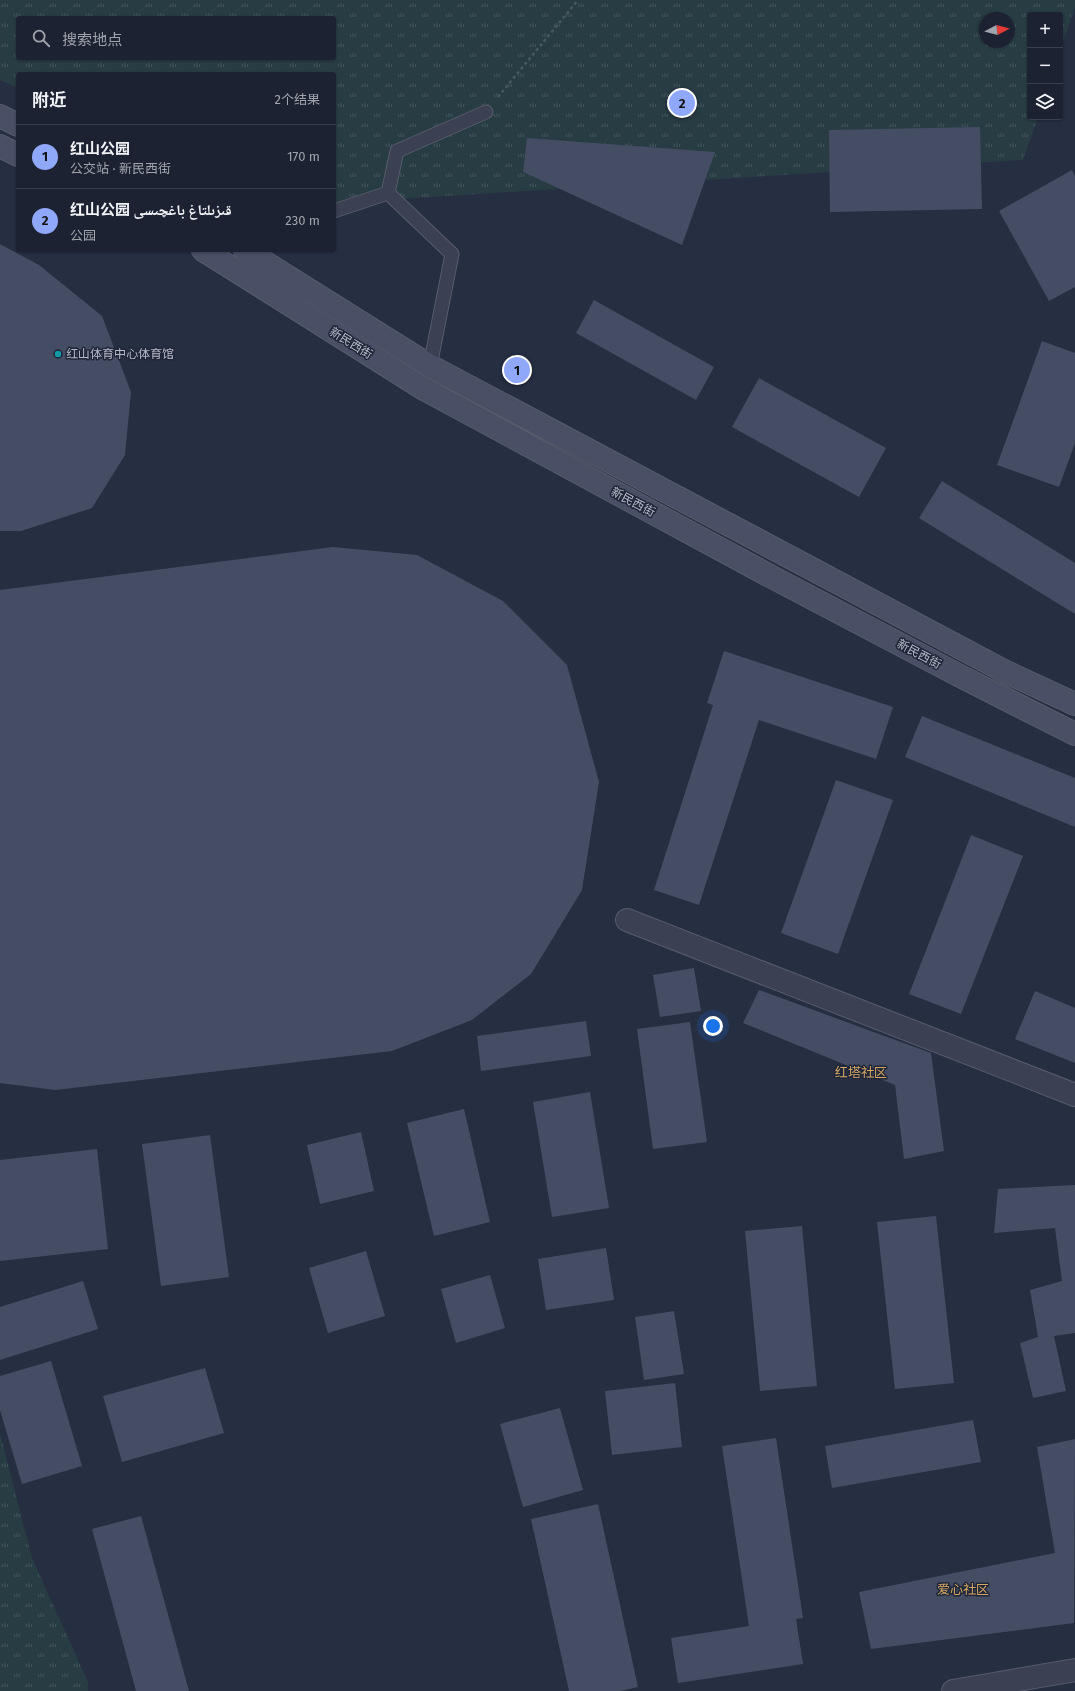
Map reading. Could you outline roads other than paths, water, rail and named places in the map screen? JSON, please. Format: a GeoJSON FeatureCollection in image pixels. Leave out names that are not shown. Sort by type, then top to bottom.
{"type":"FeatureCollection","features":[{"type":"Feature","properties":{"kind":"main road"},"geometry":{"type":"LineString","coordinates":[[0,116],[16,124]]}},
{"type":"Feature","properties":{"kind":"main road"},"geometry":{"type":"LineString","coordinates":[[0,146],[16,154]]}},
{"type":"Feature","properties":{"kind":"main road","name":"新民西街"},"geometry":{"type":"LineString","coordinates":[[206,252],[424,389],[811,597],[962,677],[1075,734]]}},
{"type":"Feature","properties":{"kind":"main road","name":"新民西街"},"geometry":{"type":"LineString","coordinates":[[248,252],[430,366],[1006,672],[1075,704]]}},
{"type":"Feature","properties":{"kind":"street"},"geometry":{"type":"LineString","coordinates":[[627,920],[1075,1095]]}},
{"type":"Feature","properties":{"kind":"street"},"geometry":{"type":"LineString","coordinates":[[953,1691],[1075,1670]]}},
{"type":"Feature","properties":{"kind":"lane"},"geometry":{"type":"LineString","coordinates":[[388,193],[397,151],[486,112]]}},
{"type":"Feature","properties":{"kind":"lane"},"geometry":{"type":"LineString","coordinates":[[336,210],[388,193]]}},
{"type":"Feature","properties":{"kind":"lane"},"geometry":{"type":"LineString","coordinates":[[388,193],[452,254],[430,366]]}},
{"type":"Feature","properties":{"kind":"place","name":"红山公园 قىزىلتاغ باغچىسى"},"geometry":{"type":"Point","coordinates":[682,103]}},
{"type":"Feature","properties":{"kind":"place","name":"红山体育中心体育馆"},"geometry":{"type":"Point","coordinates":[58,354]}},
{"type":"Feature","properties":{"kind":"place","name":"红山公园"},"geometry":{"type":"Point","coordinates":[517,370]}},
{"type":"Feature","properties":{"kind":"district","name":"红塔社区"},"geometry":{"type":"Point","coordinates":[861,1072]}},
{"type":"Feature","properties":{"kind":"district","name":"爱心社区"},"geometry":{"type":"Point","coordinates":[963,1589]}}]}
